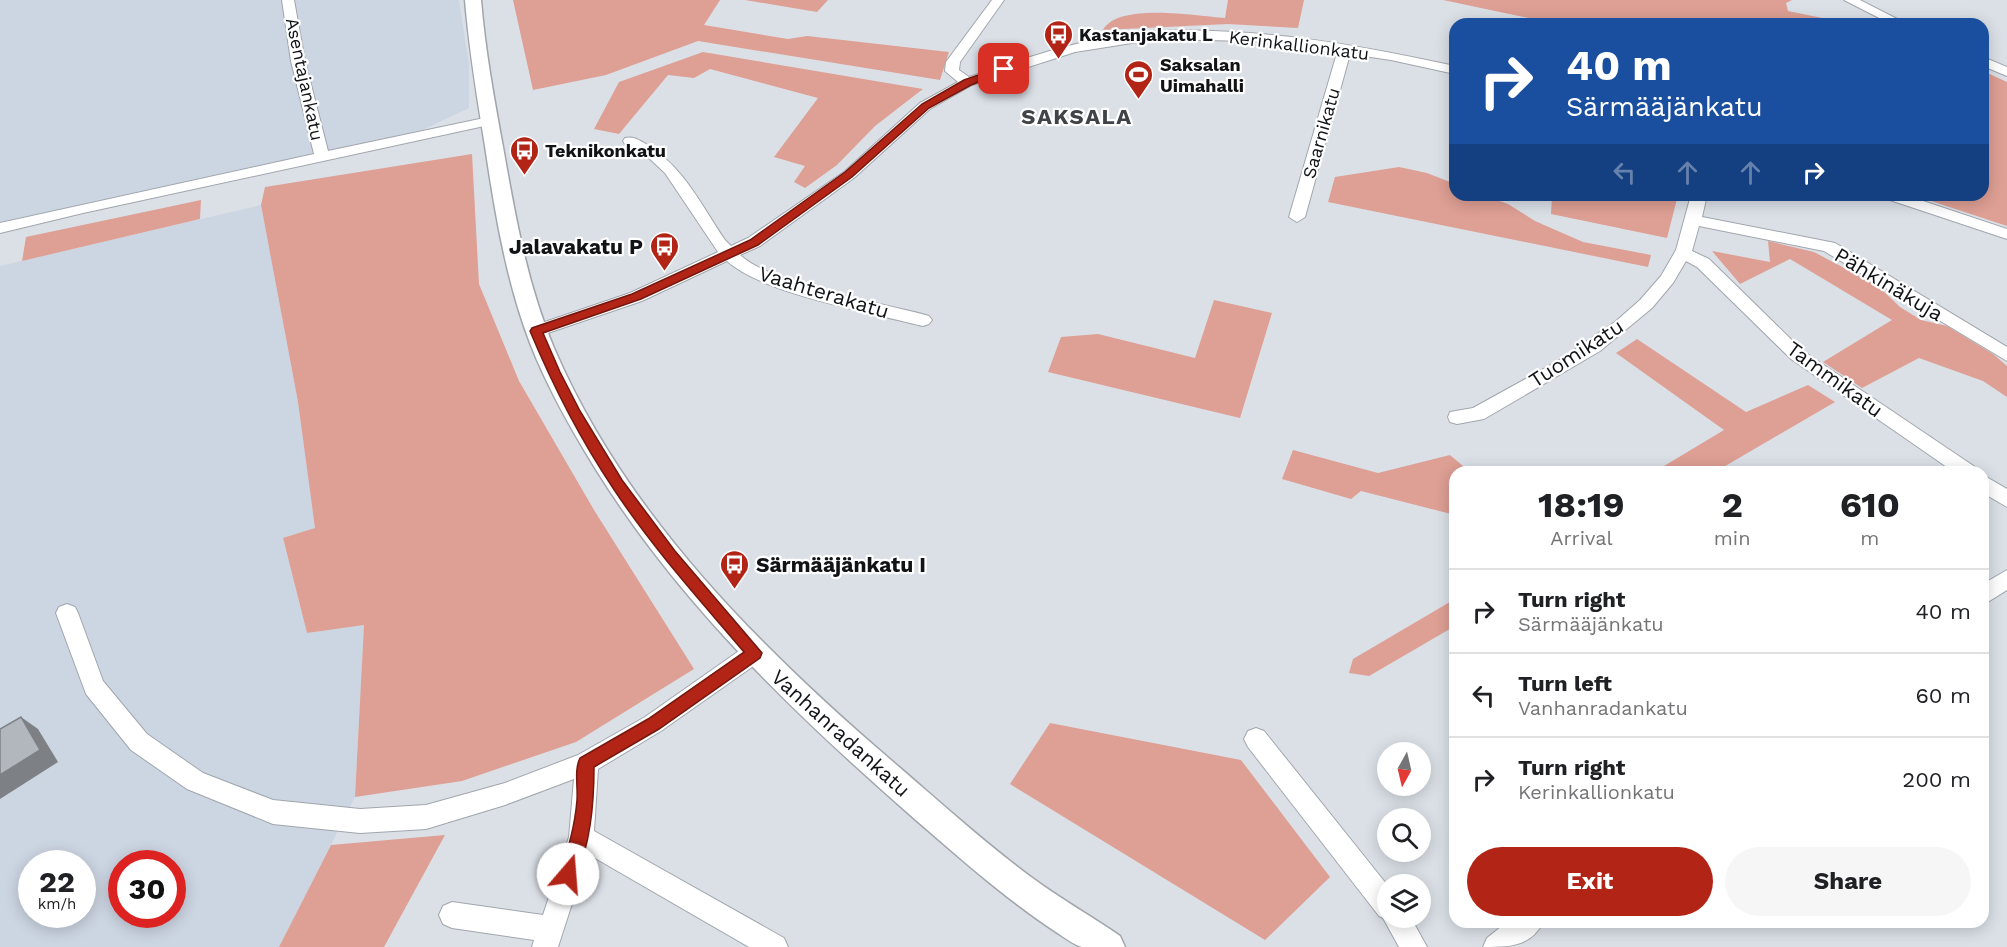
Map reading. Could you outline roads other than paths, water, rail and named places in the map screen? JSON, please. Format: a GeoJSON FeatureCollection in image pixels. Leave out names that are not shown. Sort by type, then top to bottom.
{"type":"FeatureCollection","features":[{"type":"Feature","properties":{"kind":"street","name":"Asentajankatu"},"geometry":{"type":"LineString","coordinates":[[288,0],[298,61],[322,157]]}},
{"type":"Feature","properties":{"kind":"street","name":"Vanhanradankatu"},"geometry":{"type":"LineString","coordinates":[[473,0],[476,44],[510,247],[536,331],[553,372],[617,484],[670,555],[754,653],[854,748],[1011,882],[1109,947]]}},
{"type":"Feature","properties":{"kind":"street"},"geometry":{"type":"LineString","coordinates":[[967,82],[952,71],[953,62],[998,0]]}},
{"type":"Feature","properties":{"kind":"street"},"geometry":{"type":"LineString","coordinates":[[1850,0],[1888,18]]}},
{"type":"Feature","properties":{"kind":"street","name":"Kerinkallionkatu"},"geometry":{"type":"LineString","coordinates":[[536,331],[636,297],[730,255],[754,242],[849,175],[925,106],[967,82],[1073,48],[1157,35],[1252,37],[1345,49],[1449,69]]}},
{"type":"Feature","properties":{"kind":"street","name":"Saarnikatu"},"geometry":{"type":"LineString","coordinates":[[1297,217],[1345,49]]}},
{"type":"Feature","properties":{"kind":"street"},"geometry":{"type":"LineString","coordinates":[[1989,64],[2007,72]]}},
{"type":"Feature","properties":{"kind":"street"},"geometry":{"type":"LineString","coordinates":[[0,228],[489,121]]}},
{"type":"Feature","properties":{"kind":"street","name":"Vaahterakatu"},"geometry":{"type":"LineString","coordinates":[[630,141],[655,156],[671,170],[719,244],[730,255],[756,273],[923,320]]}},
{"type":"Feature","properties":{"kind":"street","name":"Tuomikatu"},"geometry":{"type":"LineString","coordinates":[[1457,417],[1478,414],[1595,346],[1649,303],[1683,253],[1697,201]]}},
{"type":"Feature","properties":{"kind":"street"},"geometry":{"type":"LineString","coordinates":[[1907,201],[2007,234]]}},
{"type":"Feature","properties":{"kind":"street","name":"Pähkinäkuja"},"geometry":{"type":"LineString","coordinates":[[1692,220],[1829,247],[2007,355]]}},
{"type":"Feature","properties":{"kind":"street","name":"Tammikatu"},"geometry":{"type":"LineString","coordinates":[[1683,253],[1703,263],[1797,355],[1959,466]]}},
{"type":"Feature","properties":{"kind":"street"},"geometry":{"type":"LineString","coordinates":[[1989,487],[2007,500]]}},
{"type":"Feature","properties":{"kind":"street"},"geometry":{"type":"LineString","coordinates":[[1989,592],[2007,579]]}},
{"type":"Feature","properties":{"kind":"street"},"geometry":{"type":"LineString","coordinates":[[67,613],[94,687],[140,742],[195,781],[273,812],[360,821],[426,817],[505,794],[586,763],[653,724],[754,653]]}},
{"type":"Feature","properties":{"kind":"street"},"geometry":{"type":"LineString","coordinates":[[1256,739],[1377,894]]}},
{"type":"Feature","properties":{"kind":"street"},"geometry":{"type":"LineString","coordinates":[[452,915],[548,938],[580,837],[585,799],[586,763]]}},
{"type":"Feature","properties":{"kind":"street"},"geometry":{"type":"LineString","coordinates":[[580,837],[776,947]]}},
{"type":"Feature","properties":{"kind":"street"},"geometry":{"type":"LineString","coordinates":[[1402,928],[1414,947]]}},
{"type":"Feature","properties":{"kind":"street"},"geometry":{"type":"LineString","coordinates":[[1496,947],[1522,928]]}},
{"type":"Feature","properties":{"kind":"place","name":"Kastanjakatu L"},"geometry":{"type":"Point","coordinates":[1058,60]}},
{"type":"Feature","properties":{"kind":"place","name":"Saksalan Uimahalli"},"geometry":{"type":"Point","coordinates":[1139,100]}},
{"type":"Feature","properties":{"kind":"place","name":"Teknikonkatu"},"geometry":{"type":"Point","coordinates":[524,176]}},
{"type":"Feature","properties":{"kind":"place","name":"Jalavakatu P"},"geometry":{"type":"Point","coordinates":[664,272]}},
{"type":"Feature","properties":{"kind":"place","name":"Särmääjänkatu I"},"geometry":{"type":"Point","coordinates":[735,590]}},
{"type":"Feature","properties":{"kind":"district","name":"SAKSALA"},"geometry":{"type":"Point","coordinates":[1077,116]}}]}
